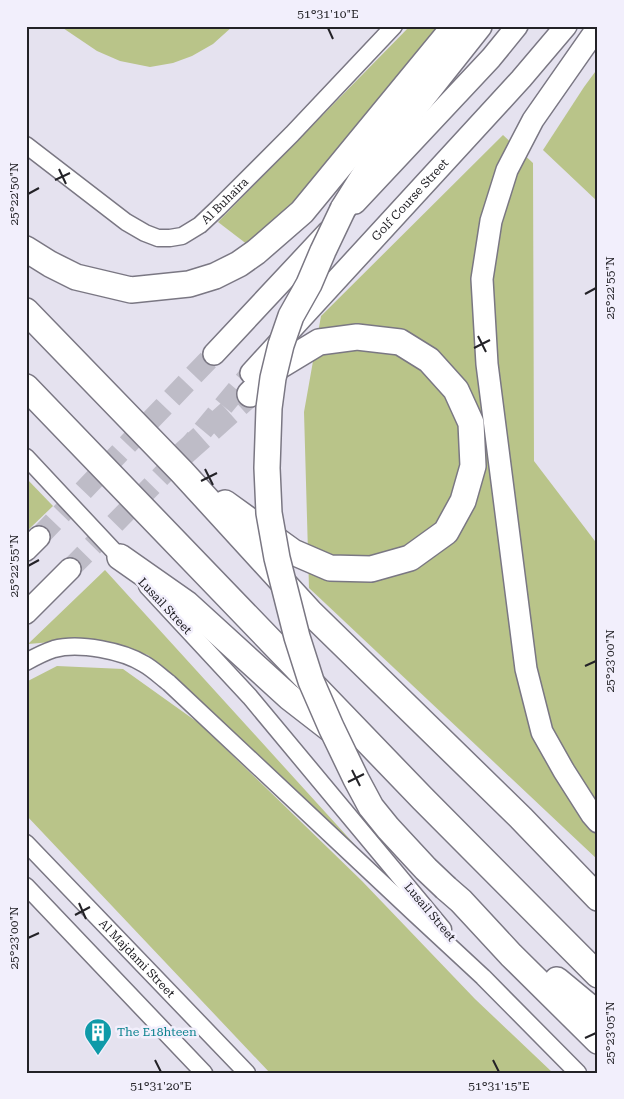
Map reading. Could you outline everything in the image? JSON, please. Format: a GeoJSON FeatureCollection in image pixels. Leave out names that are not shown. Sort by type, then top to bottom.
{"type":"FeatureCollection","features":[{"type":"Feature","properties":{"kind":"highway"},"geometry":{"type":"LineString","coordinates":[[26,248],[50,264],[76,277],[130,290],[189,284],[215,276],[239,264],[256,252],[302,212],[469,28]]}},
{"type":"Feature","properties":{"kind":"highway"},"geometry":{"type":"LineString","coordinates":[[469,28],[370,166],[343,210],[309,284],[291,316],[281,345],[273,378],[269,408],[267,468],[269,513],[297,637],[311,680],[331,727],[371,807],[426,869],[598,1041]]}},
{"type":"Feature","properties":{"kind":"highway"},"geometry":{"type":"LineString","coordinates":[[26,311],[182,472],[310,612],[521,818],[598,898]]}},
{"type":"Feature","properties":{"kind":"highway"},"geometry":{"type":"LineString","coordinates":[[182,472],[293,552],[330,568],[371,569],[410,558],[446,532],[463,501],[473,466],[471,423],[456,390],[429,360],[400,342],[357,337],[319,342],[251,384]]}},
{"type":"Feature","properties":{"kind":"highway"},"geometry":{"type":"LineString","coordinates":[[26,387],[423,799],[598,975]]}},
{"type":"Feature","properties":{"kind":"highway"},"geometry":{"type":"LineString","coordinates":[[120,557],[187,604],[289,697],[423,799]]}},
{"type":"Feature","properties":{"kind":"highway"},"geometry":{"type":"LineString","coordinates":[[453,894],[598,1014]]}},
{"type":"Feature","properties":{"kind":"main road"},"geometry":{"type":"LineString","coordinates":[[214,354],[491,58],[517,26]]}},
{"type":"Feature","properties":{"kind":"main road","name":"Golf Course Street"},"geometry":{"type":"LineString","coordinates":[[251,384],[566,26]]}},
{"type":"Feature","properties":{"kind":"main road"},"geometry":{"type":"LineString","coordinates":[[598,27],[533,120],[507,170],[491,221],[482,279],[487,364],[526,669],[542,732],[564,771],[598,822]]}},
{"type":"Feature","properties":{"kind":"main road"},"geometry":{"type":"LineString","coordinates":[[26,613],[70,569]]}},
{"type":"Feature","properties":{"kind":"street","name":"Al Buhaira"},"geometry":{"type":"LineString","coordinates":[[26,145],[126,222],[138,229],[158,238],[182,236],[200,224],[218,208],[292,134],[394,26]]}},
{"type":"Feature","properties":{"kind":"street","name":"Lusail Street"},"geometry":{"type":"LineString","coordinates":[[26,457],[250,697],[483,977]]}},
{"type":"Feature","properties":{"kind":"street","name":"Lusail Street"},"geometry":{"type":"LineString","coordinates":[[26,662],[55,649],[83,647],[106,650],[144,664],[169,683],[483,977]]}},
{"type":"Feature","properties":{"kind":"street","name":"Al Majdami Street"},"geometry":{"type":"LineString","coordinates":[[26,843],[247,1073]]}},
{"type":"Feature","properties":{"kind":"street"},"geometry":{"type":"LineString","coordinates":[[26,886],[204,1073]]}},
{"type":"Feature","properties":{"kind":"street"},"geometry":{"type":"LineString","coordinates":[[483,977],[578,1073]]}},
{"type":"Feature","properties":{"kind":"green space"},"geometry":{"type":"Polygon","coordinates":[[[60,26],[233,26],[213,44],[192,56],[173,63],[150,67],[120,61],[97,51],[60,26]]]}},
{"type":"Feature","properties":{"kind":"green space"},"geometry":{"type":"Polygon","coordinates":[[[410,26],[446,26],[330,166],[248,245],[218,222],[410,26]]]}},
{"type":"Feature","properties":{"kind":"green space"},"geometry":{"type":"Polygon","coordinates":[[[598,68],[598,201],[597,201],[543,150],[598,68]]]}},
{"type":"Feature","properties":{"kind":"green space"},"geometry":{"type":"Polygon","coordinates":[[[503,135],[533,163],[534,461],[598,545],[598,860],[309,588],[304,412],[321,316],[503,135]]]}},
{"type":"Feature","properties":{"kind":"green space"},"geometry":{"type":"Polygon","coordinates":[[[26,478],[53,506],[26,532],[26,478]]]}},
{"type":"Feature","properties":{"kind":"green space"},"geometry":{"type":"Polygon","coordinates":[[[105,570],[366,857],[148,655],[108,643],[63,641],[28,644],[105,570]]]}},
{"type":"Feature","properties":{"kind":"green space"},"geometry":{"type":"Polygon","coordinates":[[[57,666],[123,669],[200,724],[362,881],[475,999],[553,1073],[270,1073],[26,815],[26,682],[57,666]]]}},
{"type":"Feature","properties":{"kind":"tunnel"},"geometry":{"type":"LineString","coordinates":[[39,537],[214,354]]}},
{"type":"Feature","properties":{"kind":"tunnel"},"geometry":{"type":"LineString","coordinates":[[70,569],[183,454],[251,373]]}},
{"type":"Feature","properties":{"kind":"tunnel"},"geometry":{"type":"LineString","coordinates":[[183,454],[250,394]]}},
{"type":"Feature","properties":{"kind":"place","name":"The E18hteen"},"geometry":{"type":"Point","coordinates":[98,1056]}}]}
